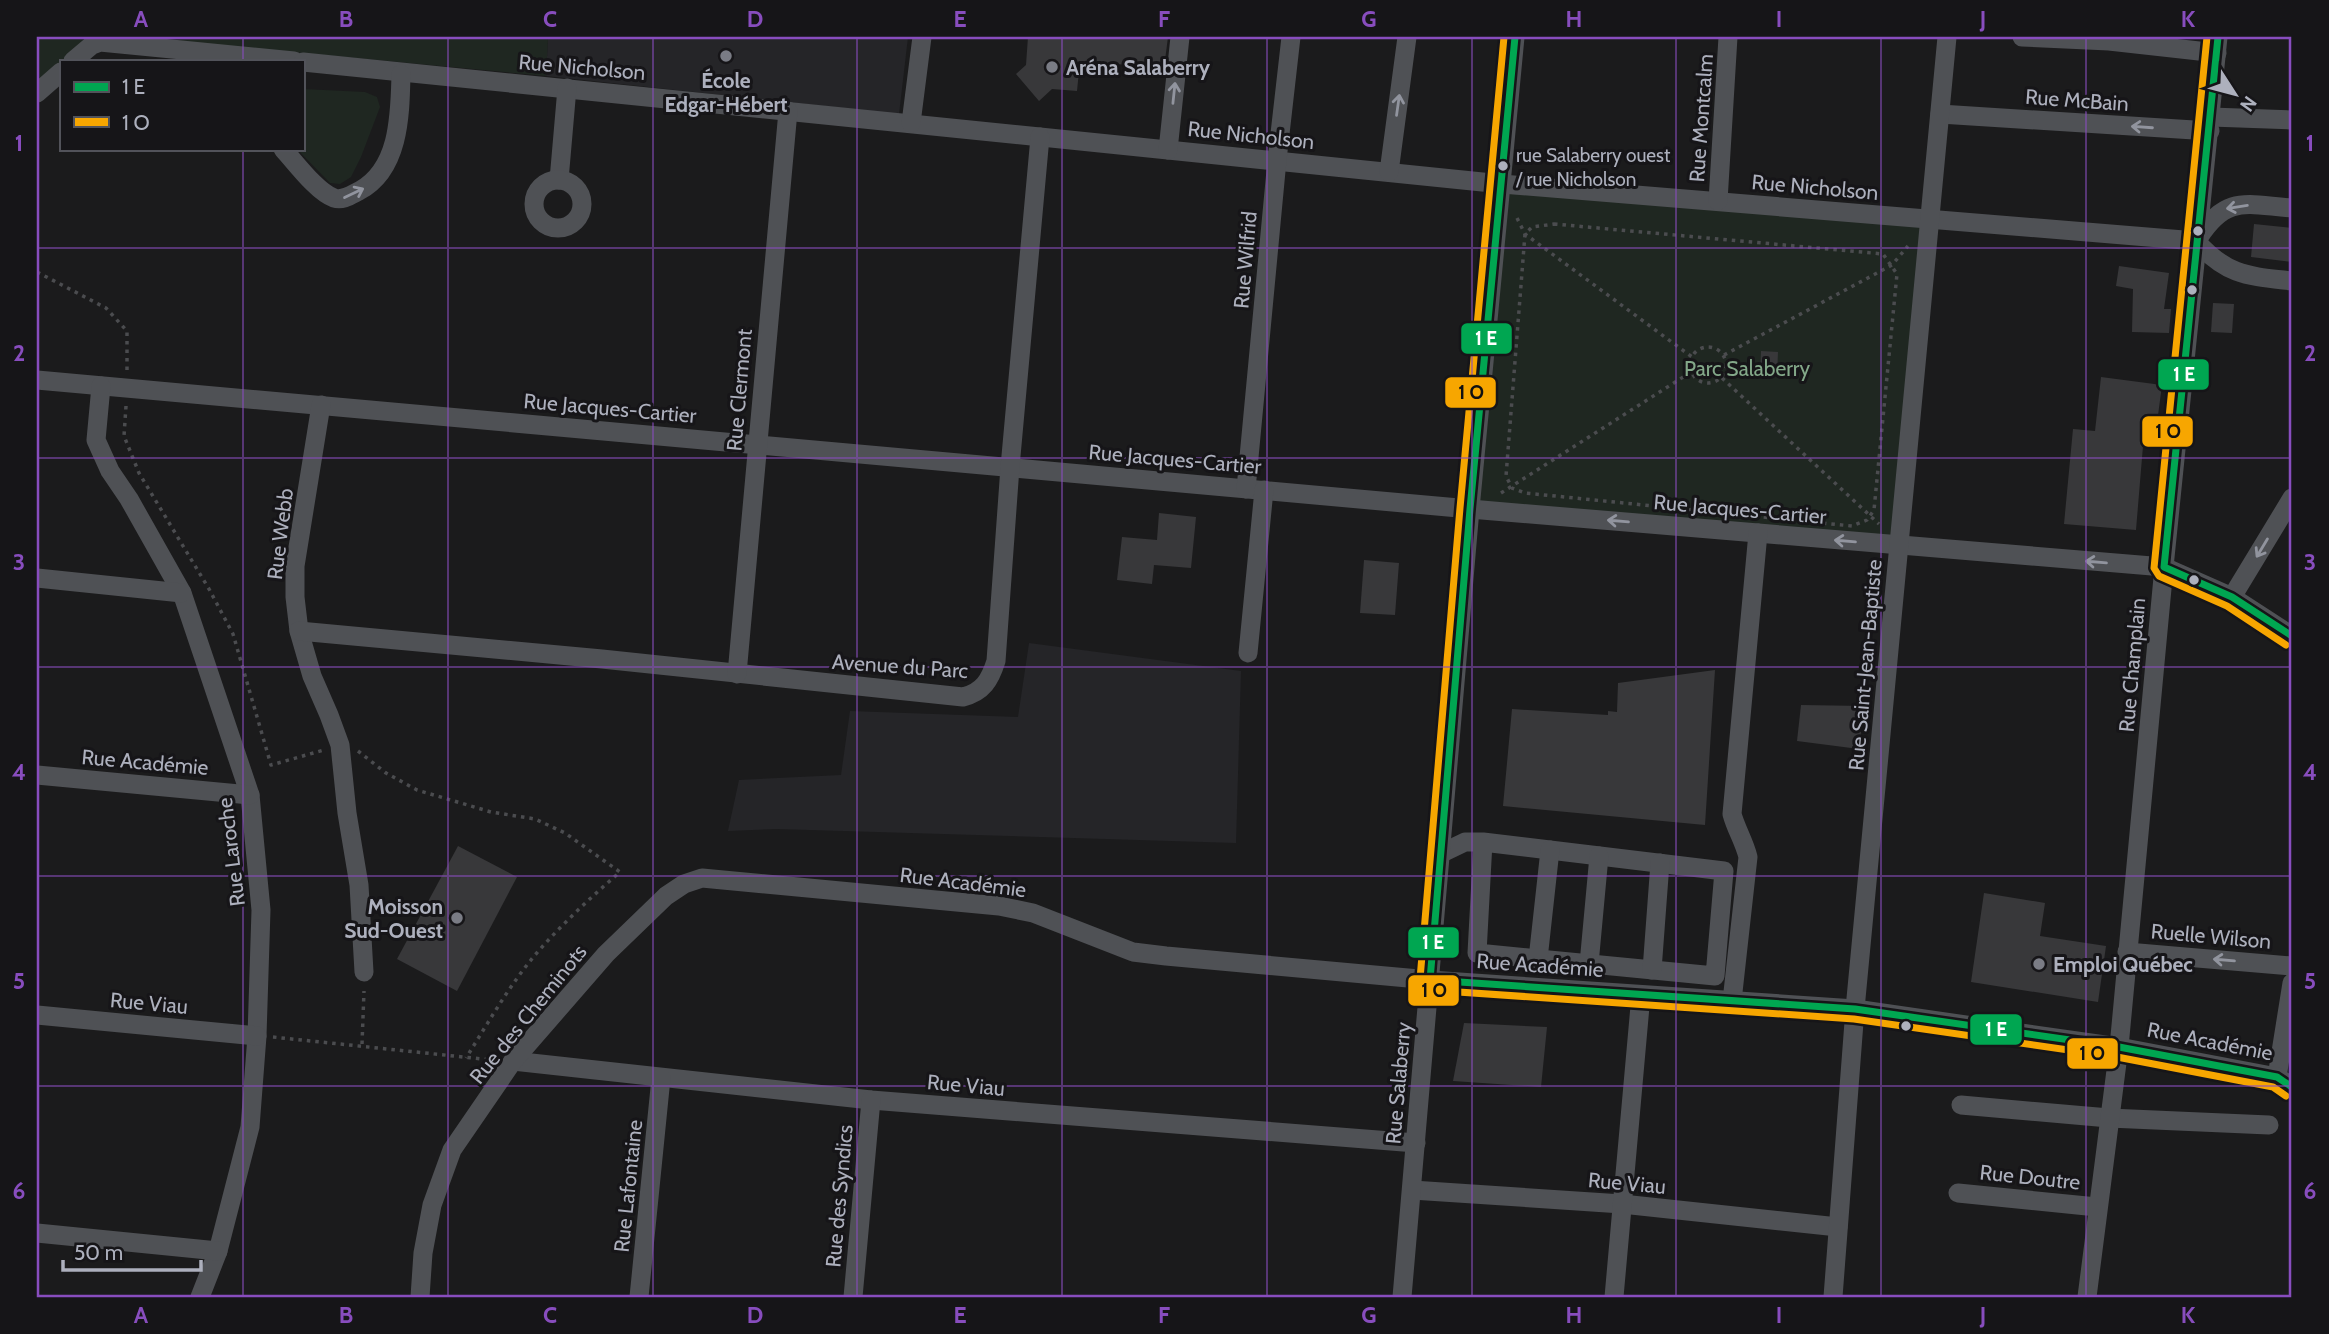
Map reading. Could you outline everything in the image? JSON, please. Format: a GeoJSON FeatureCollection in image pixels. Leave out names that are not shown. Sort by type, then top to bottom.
{"type":"FeatureCollection","features":[{"type":"Feature","properties":{"kind":"street"},"geometry":{"type":"LineString","coordinates":[[911,123],[922,37]]}},
{"type":"Feature","properties":{"kind":"street"},"geometry":{"type":"LineString","coordinates":[[1168,150],[1180,37]]}},
{"type":"Feature","properties":{"kind":"street","name":"Rue Wilfrid"},"geometry":{"type":"LineString","coordinates":[[1248,653],[1255,489],[1277,160],[1291,37]]}},
{"type":"Feature","properties":{"kind":"street"},"geometry":{"type":"LineString","coordinates":[[1389,172],[1407,37]]}},
{"type":"Feature","properties":{"kind":"street","name":"Rue Salaberry"},"geometry":{"type":"LineString","coordinates":[[1402,1297],[1515,37]]}},
{"type":"Feature","properties":{"kind":"street","name":"Rue Montcalm"},"geometry":{"type":"LineString","coordinates":[[1718,201],[1728,37]]}},
{"type":"Feature","properties":{"kind":"street","name":"Rue Saint-Jean-Baptiste"},"geometry":{"type":"LineString","coordinates":[[1833,1297],[1855,1009],[1947,37]]}},
{"type":"Feature","properties":{"kind":"street"},"geometry":{"type":"LineString","coordinates":[[2022,37],[2218,45]]}},
{"type":"Feature","properties":{"kind":"street"},"geometry":{"type":"LineString","coordinates":[[74,60],[92,45],[100,42],[199,56],[275,60]]}},
{"type":"Feature","properties":{"kind":"street","name":"Rue Champlain"},"geometry":{"type":"LineString","coordinates":[[2087,1297],[2119,1047],[2196,241],[2218,45]]}},
{"type":"Feature","properties":{"kind":"street","name":"Rue Nicholson"},"geometry":{"type":"LineString","coordinates":[[304,62],[1502,184],[2196,241]]}},
{"type":"Feature","properties":{"kind":"street"},"geometry":{"type":"LineString","coordinates":[[37,93],[60,73]]}},
{"type":"Feature","properties":{"kind":"street"},"geometry":{"type":"LineString","coordinates":[[284,150],[319,188],[334,198],[346,198],[367,186],[384,166],[395,142],[400,112],[401,74]]}},
{"type":"Feature","properties":{"kind":"street"},"geometry":{"type":"LineString","coordinates":[[559,180],[567,88]]}},
{"type":"Feature","properties":{"kind":"street","name":"Rue Clermont"},"geometry":{"type":"LineString","coordinates":[[737,674],[788,111]]}},
{"type":"Feature","properties":{"kind":"street","name":"Rue McBain"},"geometry":{"type":"LineString","coordinates":[[1940,114],[2211,124],[2292,120]]}},
{"type":"Feature","properties":{"kind":"street","name":"Avenue du Parc"},"geometry":{"type":"LineString","coordinates":[[299,631],[963,697],[977,694],[990,679],[996,661],[1010,467],[1040,137]]}},
{"type":"Feature","properties":{"kind":"street"},"geometry":{"type":"LineString","coordinates":[[2292,208],[2240,204],[2223,209],[2210,219],[2196,241],[2213,259],[2245,275],[2292,281]]}},
{"type":"Feature","properties":{"kind":"street","name":"Rue Jacques-Cartier"},"geometry":{"type":"LineString","coordinates":[[37,380],[1471,509],[2164,568],[2232,597],[2292,636]]}},
{"type":"Feature","properties":{"kind":"street","name":"Rue Laroche"},"geometry":{"type":"LineString","coordinates":[[102,386],[96,440],[110,471],[129,499],[182,593],[250,795],[261,910],[257,1035],[250,1127],[218,1251],[200,1297]]}},
{"type":"Feature","properties":{"kind":"street","name":"Rue Webb"},"geometry":{"type":"LineString","coordinates":[[321,405],[295,566],[299,631],[312,676],[340,746],[347,813],[359,885],[365,972]]}},
{"type":"Feature","properties":{"kind":"street"},"geometry":{"type":"LineString","coordinates":[[2232,597],[2292,498]]}},
{"type":"Feature","properties":{"kind":"street"},"geometry":{"type":"LineString","coordinates":[[1732,1001],[1748,857],[1732,814],[1758,533]]}},
{"type":"Feature","properties":{"kind":"street"},"geometry":{"type":"LineString","coordinates":[[37,578],[182,593]]}},
{"type":"Feature","properties":{"kind":"street","name":"Rue Académie"},"geometry":{"type":"LineString","coordinates":[[37,775],[250,795]]}},
{"type":"Feature","properties":{"kind":"street"},"geometry":{"type":"LineString","coordinates":[[1444,817],[1462,835],[1483,842]]}},
{"type":"Feature","properties":{"kind":"street"},"geometry":{"type":"LineString","coordinates":[[1440,854],[1465,842],[1483,842],[1724,870],[1715,976],[1477,953],[1483,842]]}},
{"type":"Feature","properties":{"kind":"street"},"geometry":{"type":"LineString","coordinates":[[1538,959],[1550,850]]}},
{"type":"Feature","properties":{"kind":"street"},"geometry":{"type":"LineString","coordinates":[[1589,964],[1599,856]]}},
{"type":"Feature","properties":{"kind":"street"},"geometry":{"type":"LineString","coordinates":[[1652,970],[1660,863]]}},
{"type":"Feature","properties":{"kind":"street","name":"Rue Académie"},"geometry":{"type":"LineString","coordinates":[[666,896],[684,884],[702,878],[999,906],[1033,913],[1133,952],[1430,979],[1855,1009],[2119,1047],[2285,1082]]}},
{"type":"Feature","properties":{"kind":"street","name":"Rue des Cheminots"},"geometry":{"type":"LineString","coordinates":[[420,1297],[423,1253],[432,1205],[452,1150],[513,1061],[606,954],[666,896]]}},
{"type":"Feature","properties":{"kind":"street","name":"Ruelle Wilson"},"geometry":{"type":"LineString","coordinates":[[2127,952],[2292,966]]}},
{"type":"Feature","properties":{"kind":"street"},"geometry":{"type":"LineString","coordinates":[[2285,1082],[2292,983]]}},
{"type":"Feature","properties":{"kind":"street"},"geometry":{"type":"LineString","coordinates":[[1614,1297],[1641,995]]}},
{"type":"Feature","properties":{"kind":"street","name":"Rue Viau"},"geometry":{"type":"LineString","coordinates":[[37,1015],[257,1035]]}},
{"type":"Feature","properties":{"kind":"street","name":"Rue Viau"},"geometry":{"type":"LineString","coordinates":[[513,1061],[871,1100],[1416,1143]]}},
{"type":"Feature","properties":{"kind":"street","name":"Rue Lafontaine"},"geometry":{"type":"LineString","coordinates":[[639,1297],[661,1079]]}},
{"type":"Feature","properties":{"kind":"street","name":"Rue des Syndics"},"geometry":{"type":"LineString","coordinates":[[853,1297],[871,1100]]}},
{"type":"Feature","properties":{"kind":"street"},"geometry":{"type":"LineString","coordinates":[[1961,1105],[2109,1118],[2269,1125]]}},
{"type":"Feature","properties":{"kind":"street","name":"Rue Viau"},"geometry":{"type":"LineString","coordinates":[[1412,1190],[1622,1204],[1838,1227]]}},
{"type":"Feature","properties":{"kind":"street","name":"Rue Doutre"},"geometry":{"type":"LineString","coordinates":[[1958,1193],[2098,1207]]}},
{"type":"Feature","properties":{"kind":"street"},"geometry":{"type":"LineString","coordinates":[[37,1233],[218,1251]]}},
{"type":"Feature","properties":{"kind":"path"},"geometry":{"type":"LineString","coordinates":[[1502,184],[1525,234],[1692,356]]}},
{"type":"Feature","properties":{"kind":"path"},"geometry":{"type":"LineString","coordinates":[[1554,224],[1868,252],[1883,254],[1892,265],[1897,274],[1896,288],[1874,510],[1867,520],[1852,526],[1525,493],[1512,488],[1506,476],[1525,234],[1532,227],[1554,224]]}},
{"type":"Feature","properties":{"kind":"path"},"geometry":{"type":"LineString","coordinates":[[1724,355],[1892,265]]}},
{"type":"Feature","properties":{"kind":"path"},"geometry":{"type":"LineString","coordinates":[[37,272],[106,308],[127,331],[124,436],[139,474],[209,589],[233,634],[271,765],[340,746],[361,752],[386,773],[417,790],[491,812],[535,818],[565,833],[620,872],[579,908],[535,956],[495,1011],[466,1058]]}},
{"type":"Feature","properties":{"kind":"path"},"geometry":{"type":"LineString","coordinates":[[1699,348],[1716,348],[1724,355],[1727,367],[1722,378],[1705,383],[1694,377],[1691,372],[1692,356],[1699,348]]}},
{"type":"Feature","properties":{"kind":"path"},"geometry":{"type":"LineString","coordinates":[[1512,488],[1691,372]]}},
{"type":"Feature","properties":{"kind":"path"},"geometry":{"type":"LineString","coordinates":[[1722,378],[1870,515]]}},
{"type":"Feature","properties":{"kind":"path"},"geometry":{"type":"LineString","coordinates":[[362,1044],[365,972]]}},
{"type":"Feature","properties":{"kind":"path"},"geometry":{"type":"LineString","coordinates":[[257,1035],[513,1061]]}},
{"type":"Feature","properties":{"kind":"shaded area","name":"École Edgar-Hébert"},"geometry":{"type":"Polygon","coordinates":[[[548,37],[908,37],[899,114],[546,76],[548,37]]]}},
{"type":"Feature","properties":{"kind":"shaded area"},"geometry":{"type":"Polygon","coordinates":[[[1029,643],[1241,671],[1236,843],[777,829],[728,831],[739,780],[841,775],[850,711],[1018,717],[1029,643]]]}},
{"type":"Feature","properties":{"kind":"green space"},"geometry":{"type":"Polygon","coordinates":[[[37,37],[96,37],[70,60],[60,60],[60,69],[37,91],[37,37]]]}},
{"type":"Feature","properties":{"kind":"green space"},"geometry":{"type":"Polygon","coordinates":[[[132,37],[548,37],[546,76],[132,37]]]}},
{"type":"Feature","properties":{"kind":"green space"},"geometry":{"type":"Polygon","coordinates":[[[304,89],[365,92],[377,97],[380,107],[351,177],[340,184],[330,183],[298,150],[304,150],[304,89]]]}},
{"type":"Feature","properties":{"kind":"green space","name":"Parc Salaberry"},"geometry":{"type":"Polygon","coordinates":[[[1502,184],[1930,219],[1899,545],[1470,509],[1502,184]]]}},
{"type":"Feature","properties":{"kind":"building","name":"Aréna Salaberry"},"geometry":{"type":"Polygon","coordinates":[[[1028,37],[1168,37],[1164,68],[1080,61],[1077,91],[1052,89],[1039,101],[1016,74],[1026,65],[1028,37]]]}},
{"type":"Feature","properties":{"kind":"building"},"geometry":{"type":"Polygon","coordinates":[[[2254,224],[2292,228],[2292,262],[2251,257],[2254,224]]]}},
{"type":"Feature","properties":{"kind":"building"},"geometry":{"type":"Polygon","coordinates":[[[2119,266],[2169,273],[2164,309],[2171,309],[2169,333],[2132,332],[2133,289],[2116,286],[2119,266]]]}},
{"type":"Feature","properties":{"kind":"building"},"geometry":{"type":"Polygon","coordinates":[[[2213,303],[2234,304],[2232,333],[2211,332],[2213,303]]]}},
{"type":"Feature","properties":{"kind":"building"},"geometry":{"type":"Polygon","coordinates":[[[1761,351],[1778,352],[1777,376],[1760,375],[1761,351]]]}},
{"type":"Feature","properties":{"kind":"building"},"geometry":{"type":"Polygon","coordinates":[[[2101,377],[2162,385],[2157,423],[2145,422],[2136,530],[2064,524],[2073,429],[2095,431],[2101,377]]]}},
{"type":"Feature","properties":{"kind":"building"},"geometry":{"type":"Polygon","coordinates":[[[1159,513],[1196,517],[1191,568],[1154,565],[1152,584],[1117,580],[1122,537],[1157,540],[1159,513]]]}},
{"type":"Feature","properties":{"kind":"building"},"geometry":{"type":"Polygon","coordinates":[[[1364,560],[1399,563],[1395,615],[1360,613],[1364,560]]]}},
{"type":"Feature","properties":{"kind":"building"},"geometry":{"type":"Polygon","coordinates":[[[1715,670],[1705,825],[1503,806],[1512,709],[1608,715],[1608,711],[1617,712],[1618,683],[1715,670]]]}},
{"type":"Feature","properties":{"kind":"building"},"geometry":{"type":"Polygon","coordinates":[[[1801,705],[1864,706],[1859,749],[1797,741],[1801,705]]]}},
{"type":"Feature","properties":{"kind":"building","name":"Moisson Sud-Ouest"},"geometry":{"type":"Polygon","coordinates":[[[458,846],[517,877],[457,991],[397,959],[458,846]]]}},
{"type":"Feature","properties":{"kind":"building","name":"Emploi Québec"},"geometry":{"type":"Polygon","coordinates":[[[1984,893],[2045,903],[2040,936],[2106,946],[2098,1002],[1971,982],[1984,893]]]}},
{"type":"Feature","properties":{"kind":"building"},"geometry":{"type":"Polygon","coordinates":[[[1464,1023],[1547,1027],[1541,1087],[1453,1081],[1464,1023]]]}},
{"type":"Feature","properties":{"kind":"transit line"},"geometry":{"type":"LineString","coordinates":[[1504,37],[1460,508],[1421,986],[1429,990],[1854,1019],[2117,1057],[2273,1087],[2286,1096]]}},
{"type":"Feature","properties":{"kind":"transit line"},"geometry":{"type":"LineString","coordinates":[[1515,37],[1470,509],[1430,980],[1855,1009],[2119,1047],[2277,1077],[2292,1087]]}},
{"type":"Feature","properties":{"kind":"transit line"},"geometry":{"type":"LineString","coordinates":[[2207,37],[2154,568],[2159,576],[2227,606],[2286,645]]}},
{"type":"Feature","properties":{"kind":"transit line"},"geometry":{"type":"LineString","coordinates":[[2218,37],[2164,567],[2232,597],[2292,636]]}},
{"type":"Feature","properties":{"kind":"place","name":"École Edgar-Hébert"},"geometry":{"type":"Point","coordinates":[726,56]}},
{"type":"Feature","properties":{"kind":"place","name":"Aréna Salaberry"},"geometry":{"type":"Point","coordinates":[1052,67]}},
{"type":"Feature","properties":{"kind":"place","name":"rue Salaberry ouest / rue Nicholson"},"geometry":{"type":"Point","coordinates":[1503,166]}},
{"type":"Feature","properties":{"kind":"place","name":"Moisson Sud-Ouest"},"geometry":{"type":"Point","coordinates":[457,918]}},
{"type":"Feature","properties":{"kind":"place","name":"Emploi Québec"},"geometry":{"type":"Point","coordinates":[2039,964]}}]}
